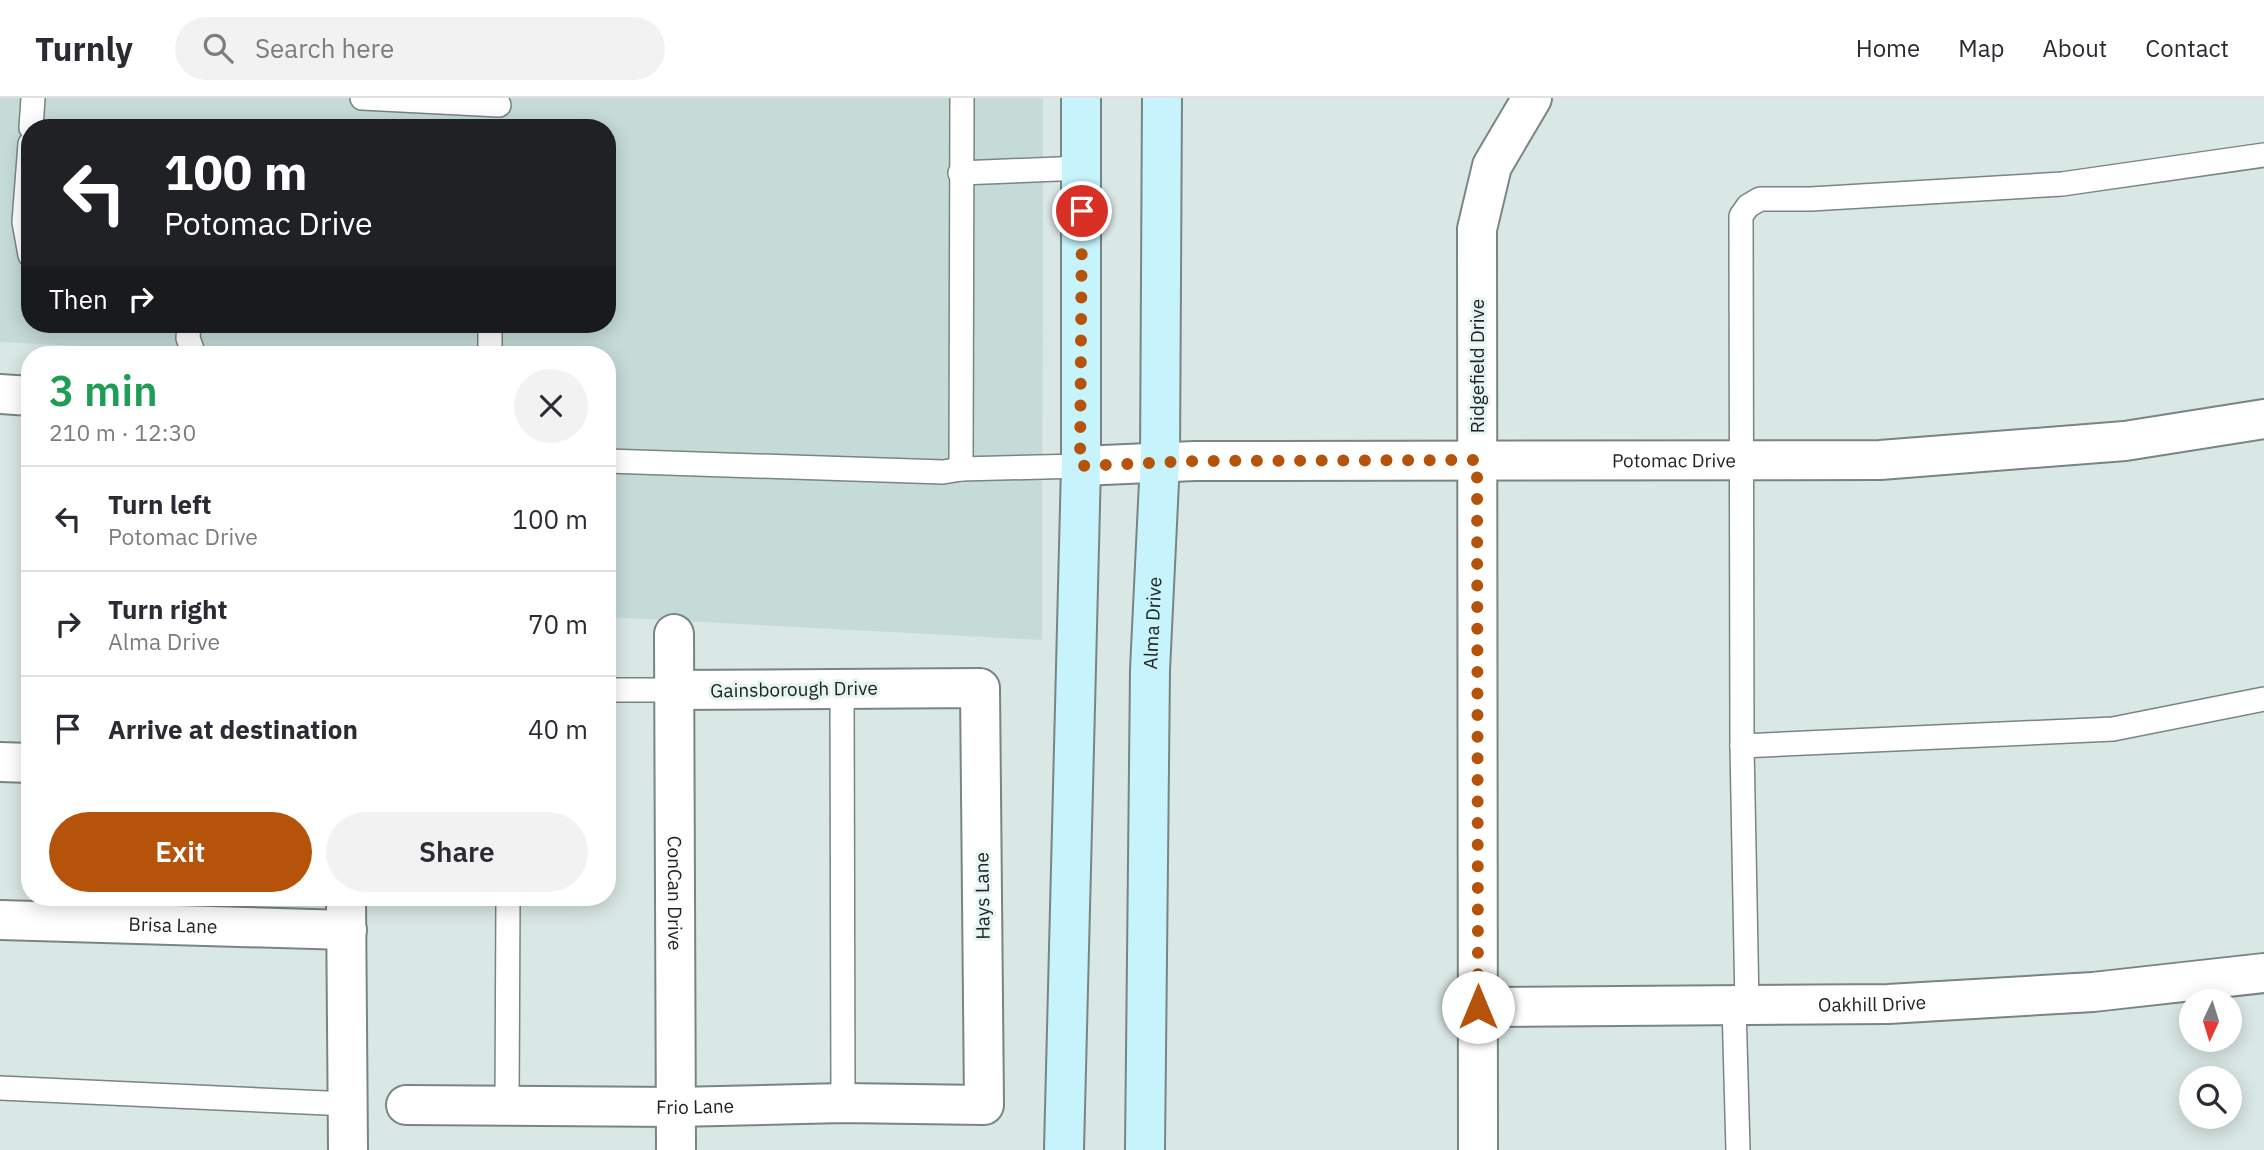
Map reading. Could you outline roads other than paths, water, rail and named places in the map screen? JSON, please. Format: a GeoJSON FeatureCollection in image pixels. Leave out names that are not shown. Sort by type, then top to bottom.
{"type":"FeatureCollection","features":[{"type":"Feature","properties":{"kind":"main road"},"geometry":{"type":"LineString","coordinates":[[1063,1150],[1080,466],[1081,98]]}},
{"type":"Feature","properties":{"kind":"main road","name":"Alma Drive"},"geometry":{"type":"LineString","coordinates":[[1145,1150],[1150,670],[1160,461],[1162,98]]}},
{"type":"Feature","properties":{"kind":"street","name":"Ridgefield Drive"},"geometry":{"type":"LineString","coordinates":[[1478,1150],[1477,229],[1492,166],[1532,98]]}},
{"type":"Feature","properties":{"kind":"street"},"geometry":{"type":"LineString","coordinates":[[0,394],[21,395]]}},
{"type":"Feature","properties":{"kind":"street","name":"Potomac Drive"},"geometry":{"type":"LineString","coordinates":[[1080,466],[1160,461],[1880,460],[2125,441],[2264,419]]}},
{"type":"Feature","properties":{"kind":"street","name":"ConCan Drive"},"geometry":{"type":"LineString","coordinates":[[674,634],[676,1150]]}},
{"type":"Feature","properties":{"kind":"street","name":"Gainsborough Drive"},"geometry":{"type":"LineString","coordinates":[[674,690],[980,688]]}},
{"type":"Feature","properties":{"kind":"street","name":"Hays Lane"},"geometry":{"type":"LineString","coordinates":[[980,688],[984,1105]]}},
{"type":"Feature","properties":{"kind":"street"},"geometry":{"type":"LineString","coordinates":[[0,762],[21,763]]}},
{"type":"Feature","properties":{"kind":"street"},"geometry":{"type":"LineString","coordinates":[[347,914],[348,1150]]}},
{"type":"Feature","properties":{"kind":"street","name":"Brisa Lane"},"geometry":{"type":"LineString","coordinates":[[0,920],[347,914]]}},
{"type":"Feature","properties":{"kind":"street","name":"Oakhill Drive"},"geometry":{"type":"LineString","coordinates":[[1478,1007],[1888,1004],[2093,992],[2264,972]]}},
{"type":"Feature","properties":{"kind":"street","name":"Frio Lane"},"geometry":{"type":"LineString","coordinates":[[406,1105],[984,1105]]}},
{"type":"Feature","properties":{"kind":"lane"},"geometry":{"type":"LineString","coordinates":[[32,119],[33,98]]}},
{"type":"Feature","properties":{"kind":"lane"},"geometry":{"type":"LineString","coordinates":[[362,98],[499,110]]}},
{"type":"Feature","properties":{"kind":"lane"},"geometry":{"type":"LineString","coordinates":[[961,469],[962,98]]}},
{"type":"Feature","properties":{"kind":"lane"},"geometry":{"type":"LineString","coordinates":[[1738,1150],[1742,746],[1741,216],[1748,206],[1760,199],[1811,199],[2062,184],[2264,155]]}},
{"type":"Feature","properties":{"kind":"lane"},"geometry":{"type":"LineString","coordinates":[[960,173],[1082,168]]}},
{"type":"Feature","properties":{"kind":"lane"},"geometry":{"type":"LineString","coordinates":[[616,461],[943,472],[961,469],[1080,466]]}},
{"type":"Feature","properties":{"kind":"lane"},"geometry":{"type":"LineString","coordinates":[[842,688],[843,1103]]}},
{"type":"Feature","properties":{"kind":"lane","name":"Gainsborough Drive"},"geometry":{"type":"LineString","coordinates":[[616,690],[674,690]]}},
{"type":"Feature","properties":{"kind":"lane"},"geometry":{"type":"LineString","coordinates":[[1742,746],[2113,729],[2264,699]]}},
{"type":"Feature","properties":{"kind":"lane"},"geometry":{"type":"LineString","coordinates":[[507,1105],[508,906]]}},
{"type":"Feature","properties":{"kind":"lane"},"geometry":{"type":"LineString","coordinates":[[0,1088],[348,1104]]}}]}
